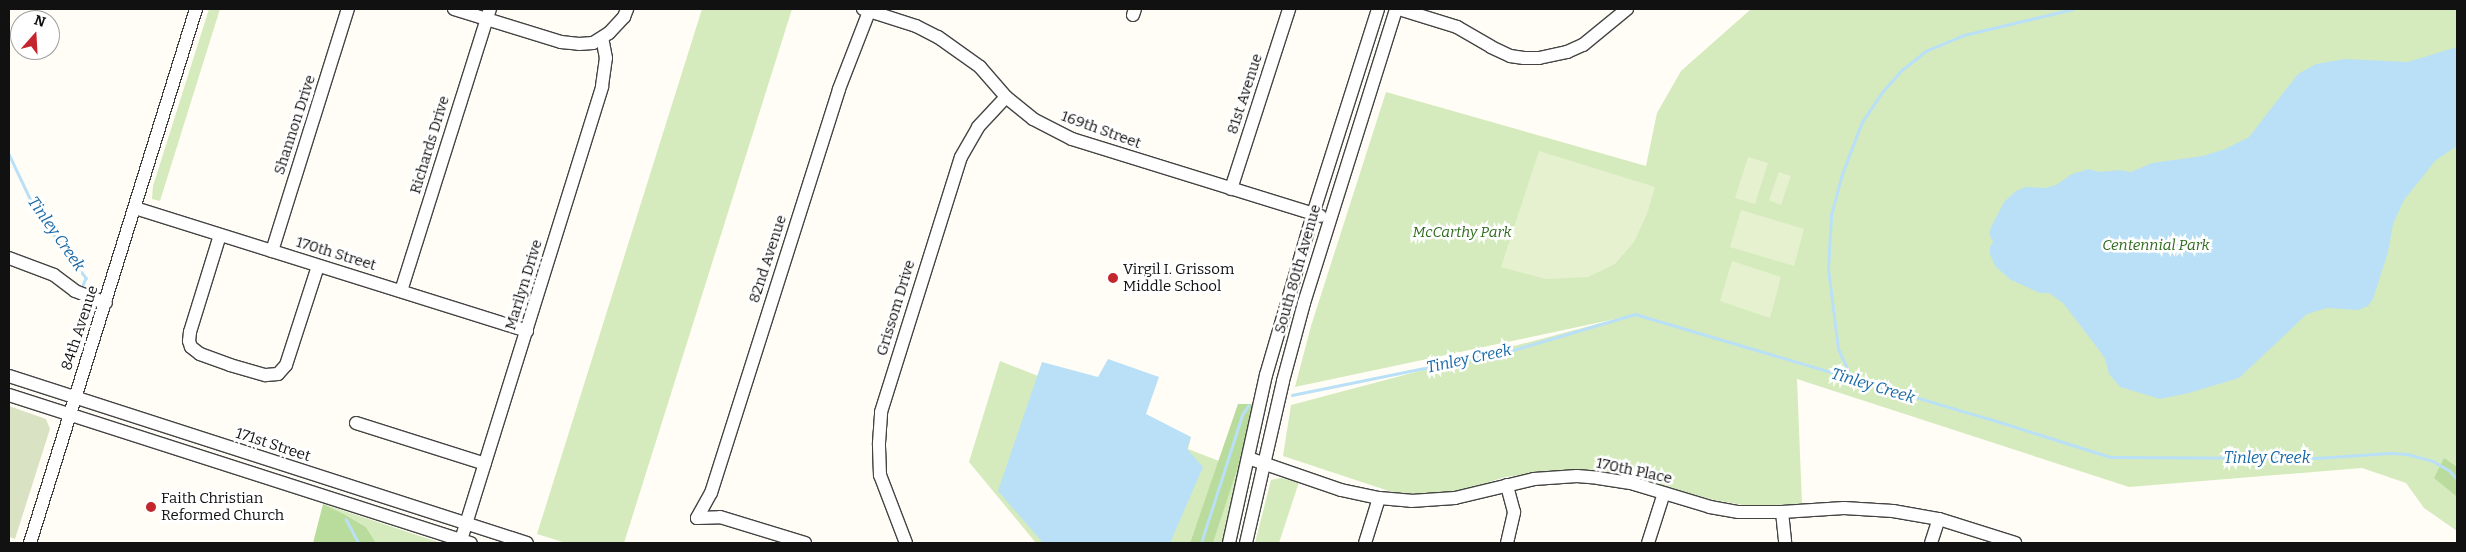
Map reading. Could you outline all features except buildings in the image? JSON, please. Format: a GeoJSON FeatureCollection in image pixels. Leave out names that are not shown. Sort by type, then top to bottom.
{"type":"FeatureCollection","features":[{"type":"Feature","properties":{"kind":"street","name":"84th Avenue"},"geometry":{"type":"LineString","coordinates":[[30,543],[196,9]]}},
{"type":"Feature","properties":{"kind":"street","name":"Shannon Drive"},"geometry":{"type":"LineString","coordinates":[[272,251],[348,9]]}},
{"type":"Feature","properties":{"kind":"street"},"geometry":{"type":"LineString","coordinates":[[454,9],[488,14],[562,42],[579,44],[602,38],[618,25],[627,9]]}},
{"type":"Feature","properties":{"kind":"street","name":"169th Street"},"geometry":{"type":"LineString","coordinates":[[868,9],[938,36],[980,67],[1006,97],[1033,119],[1072,139],[1329,219]]}},
{"type":"Feature","properties":{"kind":"street","name":"82nd Avenue"},"geometry":{"type":"LineString","coordinates":[[805,543],[720,517],[698,518],[711,493],[839,89],[868,9]]}},
{"type":"Feature","properties":{"kind":"street","name":"81st Avenue"},"geometry":{"type":"LineString","coordinates":[[1231,189],[1289,9]]}},
{"type":"Feature","properties":{"kind":"street","name":"South 80th Avenue"},"geometry":{"type":"LineString","coordinates":[[1229,543],[1266,375],[1313,214],[1378,9]]}},
{"type":"Feature","properties":{"kind":"street"},"geometry":{"type":"LineString","coordinates":[[1398,9],[1457,27],[1492,48],[1510,56],[1524,58],[1539,58],[1567,52],[1583,45],[1627,9]]}},
{"type":"Feature","properties":{"kind":"street","name":"South 80th Avenue"},"geometry":{"type":"LineString","coordinates":[[1246,543],[1300,316],[1329,219],[1398,9]]}},
{"type":"Feature","properties":{"kind":"street","name":"Richards Drive"},"geometry":{"type":"LineString","coordinates":[[401,291],[488,14]]}},
{"type":"Feature","properties":{"kind":"street","name":"Marilyn Drive"},"geometry":{"type":"LineString","coordinates":[[466,542],[467,524],[602,86],[606,58],[602,38]]}},
{"type":"Feature","properties":{"kind":"street","name":"Grissom Drive"},"geometry":{"type":"LineString","coordinates":[[905,541],[880,475],[881,412],[961,157],[978,127],[1006,97]]}},
{"type":"Feature","properties":{"kind":"street","name":"170th Street"},"geometry":{"type":"LineString","coordinates":[[135,208],[526,331]]}},
{"type":"Feature","properties":{"kind":"street"},"geometry":{"type":"LineString","coordinates":[[220,235],[190,332],[189,341],[191,347],[200,354],[233,366],[266,376],[278,374],[286,365],[318,266]]}},
{"type":"Feature","properties":{"kind":"street"},"geometry":{"type":"LineString","coordinates":[[9,258],[54,275],[75,292],[106,303]]}},
{"type":"Feature","properties":{"kind":"street","name":"171st Street"},"geometry":{"type":"LineString","coordinates":[[9,376],[527,543]]}},
{"type":"Feature","properties":{"kind":"street"},"geometry":{"type":"LineString","coordinates":[[9,395],[466,542]]}},
{"type":"Feature","properties":{"kind":"street"},"geometry":{"type":"LineString","coordinates":[[356,423],[485,464]]}},
{"type":"Feature","properties":{"kind":"street","name":"170th Place"},"geometry":{"type":"LineString","coordinates":[[1248,458],[1265,463],[1278,470],[1341,490],[1379,498],[1411,501],[1455,498],[1534,479],[1577,476],[1618,481],[1710,507],[1739,512],[1782,512],[1844,508],[1893,511],[1938,519],[2015,543]]}},
{"type":"Feature","properties":{"kind":"street"},"geometry":{"type":"LineString","coordinates":[[1507,485],[1514,512],[1507,543]]}},
{"type":"Feature","properties":{"kind":"street"},"geometry":{"type":"LineString","coordinates":[[1648,543],[1664,493]]}},
{"type":"Feature","properties":{"kind":"street"},"geometry":{"type":"LineString","coordinates":[[1365,543],[1379,498]]}},
{"type":"Feature","properties":{"kind":"street"},"geometry":{"type":"LineString","coordinates":[[1782,512],[1785,543]]}},
{"type":"Feature","properties":{"kind":"street"},"geometry":{"type":"LineString","coordinates":[[1931,543],[1938,519]]}},
{"type":"Feature","properties":{"kind":"street"},"geometry":{"type":"LineString","coordinates":[[891,543],[905,541]]}},
{"type":"Feature","properties":{"kind":"green space"},"geometry":{"type":"Polygon","coordinates":[[[209,9],[220,9],[160,201],[152,199],[153,186],[209,9]]]}},
{"type":"Feature","properties":{"kind":"green space"},"geometry":{"type":"Polygon","coordinates":[[[702,9],[792,9],[624,543],[566,543],[537,534],[702,9]]]}},
{"type":"Feature","properties":{"kind":"green space"},"geometry":{"type":"Polygon","coordinates":[[[1751,9],[2457,9],[2457,467],[2444,459],[2435,478],[2457,497],[2457,531],[2424,508],[2406,483],[2362,468],[2129,487],[1797,379],[1802,504],[1749,506],[1714,500],[1626,475],[1574,469],[1505,477],[1455,493],[1395,493],[1283,456],[1291,405],[1620,318],[1295,387],[1311,326],[1386,92],[1646,166],[1657,113],[1681,71],[1751,9]]]}},
{"type":"Feature","properties":{"kind":"green space"},"geometry":{"type":"Polygon","coordinates":[[[1539,151],[1655,187],[1647,214],[1634,242],[1615,264],[1588,277],[1546,279],[1501,267],[1539,151]]]}},
{"type":"Feature","properties":{"kind":"green space"},"geometry":{"type":"Polygon","coordinates":[[[1748,157],[1768,163],[1755,204],[1735,198],[1748,157]]]}},
{"type":"Feature","properties":{"kind":"green space"},"geometry":{"type":"Polygon","coordinates":[[[1779,172],[1791,176],[1781,205],[1769,200],[1779,172]]]}},
{"type":"Feature","properties":{"kind":"green space"},"geometry":{"type":"Polygon","coordinates":[[[1741,210],[1804,229],[1794,266],[1730,247],[1741,210]]]}},
{"type":"Feature","properties":{"kind":"green space"},"geometry":{"type":"Polygon","coordinates":[[[1732,261],[1781,277],[1770,318],[1720,301],[1732,261]]]}},
{"type":"Feature","properties":{"kind":"green space"},"geometry":{"type":"Polygon","coordinates":[[[1000,361],[1191,437],[1188,449],[1219,461],[1190,543],[1036,543],[969,462],[1000,361]]]}},
{"type":"Feature","properties":{"kind":"green space"},"geometry":{"type":"Polygon","coordinates":[[[1238,404],[1254,404],[1243,451],[1213,543],[1190,543],[1238,404]]]}},
{"type":"Feature","properties":{"kind":"green space"},"geometry":{"type":"Polygon","coordinates":[[[9,406],[46,419],[50,429],[15,539],[10,537],[9,540],[9,406]]]}},
{"type":"Feature","properties":{"kind":"green space"},"geometry":{"type":"Polygon","coordinates":[[[1243,451],[1225,543],[1213,543],[1235,469],[1243,451]]]}},
{"type":"Feature","properties":{"kind":"green space"},"geometry":{"type":"Polygon","coordinates":[[[2444,458],[2457,467],[2457,497],[2434,478],[2444,458]]]}},
{"type":"Feature","properties":{"kind":"green space"},"geometry":{"type":"Polygon","coordinates":[[[1281,478],[1299,482],[1279,543],[1255,543],[1271,480],[1281,478]]]}},
{"type":"Feature","properties":{"kind":"green space"},"geometry":{"type":"Polygon","coordinates":[[[323,504],[441,543],[376,543],[366,527],[323,504]]]}},
{"type":"Feature","properties":{"kind":"green space"},"geometry":{"type":"Polygon","coordinates":[[[323,504],[366,527],[376,543],[313,543],[323,504]]]}},
{"type":"Feature","properties":{"kind":"water"},"geometry":{"type":"Polygon","coordinates":[[[2457,47],[2457,146],[2436,160],[2404,200],[2393,224],[2388,252],[2373,299],[2368,306],[2358,310],[2327,308],[2307,314],[2239,378],[2189,393],[2160,399],[2120,387],[2109,374],[2105,359],[2099,350],[2063,303],[2049,293],[2040,293],[2011,280],[1995,266],[1990,254],[1990,247],[1993,242],[1989,234],[2004,202],[2016,191],[2026,187],[2046,188],[2056,185],[2072,174],[2089,169],[2099,172],[2120,170],[2131,172],[2152,163],[2203,156],[2225,149],[2249,137],[2298,74],[2316,64],[2345,59],[2408,62],[2457,47]]]}},
{"type":"Feature","properties":{"kind":"water"},"geometry":{"type":"Polygon","coordinates":[[[1108,359],[1159,377],[1146,414],[1191,437],[1187,449],[1203,467],[1170,543],[1043,543],[998,491],[1042,362],[1098,377],[1108,359]]]}},
{"type":"Feature","properties":{"kind":"waterway"},"geometry":{"type":"LineString","coordinates":[[1851,377],[1838,349],[1828,269],[1831,215],[1842,174],[1862,122],[1882,92],[1903,69],[1926,51],[1964,35],[2073,9]]}},
{"type":"Feature","properties":{"kind":"waterway","name":"Tinley Creek"},"geometry":{"type":"LineString","coordinates":[[9,154],[35,209],[86,278],[83,286]]}},
{"type":"Feature","properties":{"kind":"waterway","name":"Tinley Creek"},"geometry":{"type":"LineString","coordinates":[[1292,395],[1513,350],[1635,314],[1987,418],[2111,457],[2316,458],[2389,453],[2407,454],[2433,461],[2450,471],[2457,479]]}},
{"type":"Feature","properties":{"kind":"waterway","name":"Tinley Creek"},"geometry":{"type":"LineString","coordinates":[[1201,543],[1242,415],[1248,406]]}},
{"type":"Feature","properties":{"kind":"waterway","name":"Tinley Creek"},"geometry":{"type":"LineString","coordinates":[[346,519],[359,543]]}},
{"type":"Feature","properties":{"kind":"place","name":"Virgil I. Grissom Middle School"},"geometry":{"type":"Point","coordinates":[1113,278]}},
{"type":"Feature","properties":{"kind":"place","name":"Faith Christian Reformed Church"},"geometry":{"type":"Point","coordinates":[151,507]}},
{"type":"Feature","properties":{"kind":"park label","name":"McCarthy Park"},"geometry":{"type":"Point","coordinates":[1462,233]}},
{"type":"Feature","properties":{"kind":"park label","name":"Centennial Park"},"geometry":{"type":"Point","coordinates":[2156,246]}}]}
